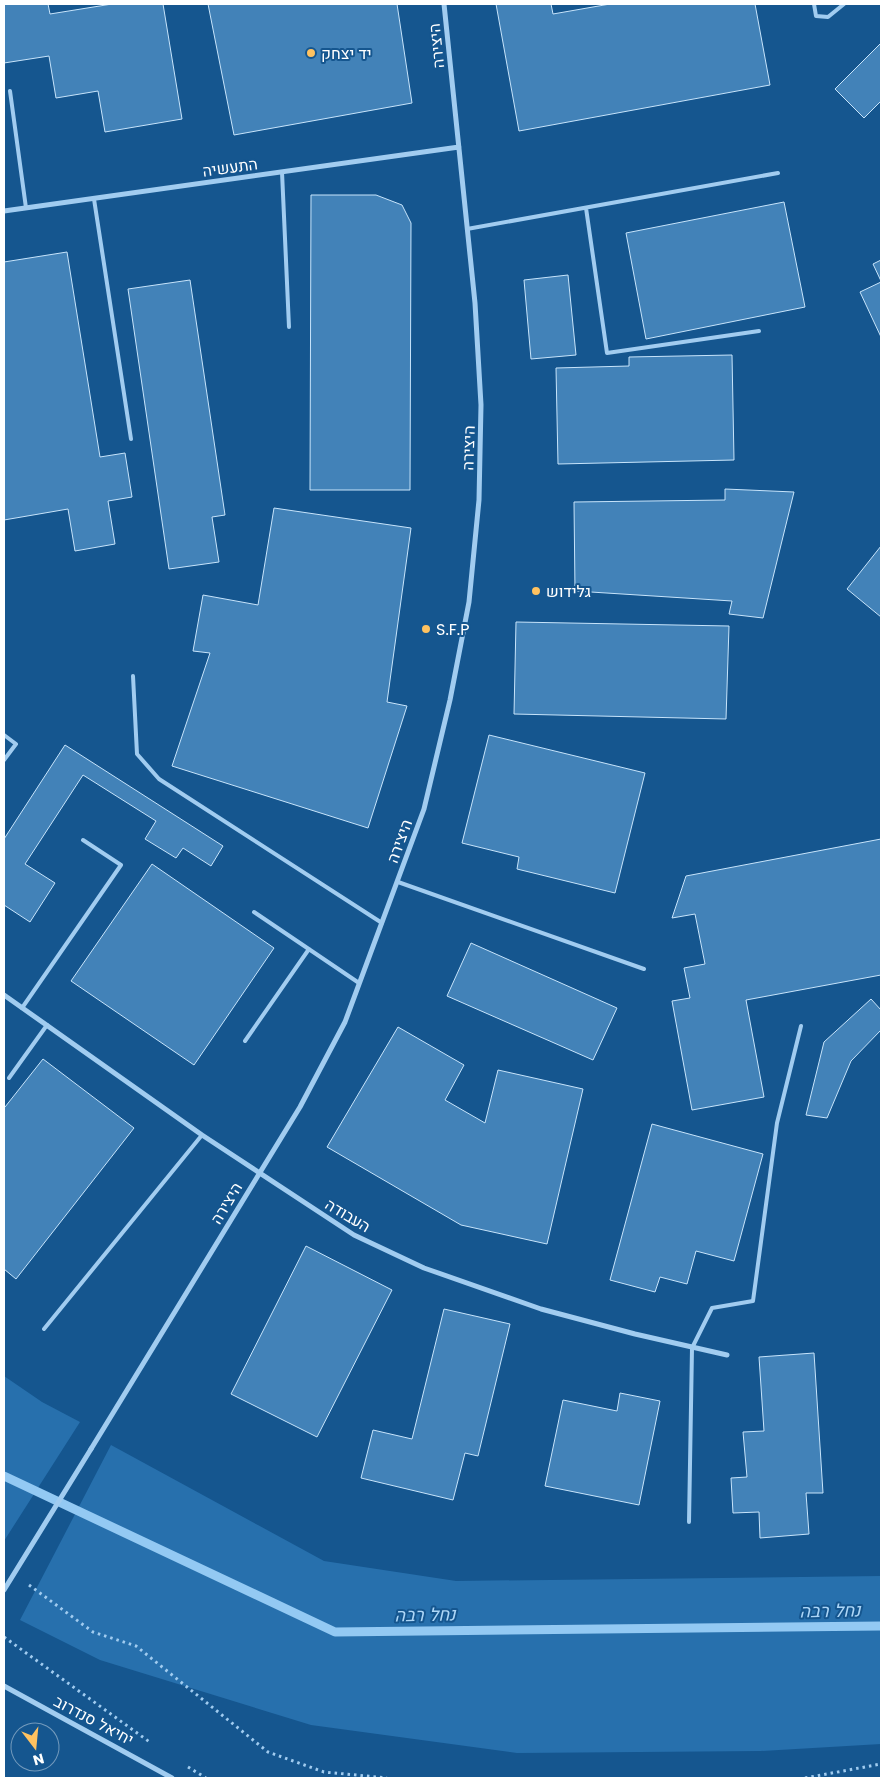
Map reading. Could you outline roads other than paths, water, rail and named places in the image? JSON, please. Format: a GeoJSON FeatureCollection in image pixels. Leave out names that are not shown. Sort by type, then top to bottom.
{"type":"FeatureCollection","features":[{"type":"Feature","properties":{"kind":"street","name":"היצירה"},"geometry":{"type":"LineString","coordinates":[[4,1590],[300,1107],[345,1022],[424,810],[450,700],[469,602],[479,500],[482,405],[467,229],[444,4]]}},
{"type":"Feature","properties":{"kind":"street","name":"התעשיה"},"geometry":{"type":"LineString","coordinates":[[4,211],[459,147]]}},
{"type":"Feature","properties":{"kind":"street","name":"העבודה"},"geometry":{"type":"LineString","coordinates":[[4,995],[202,1135],[354,1235],[424,1268],[541,1309],[727,1356]]}},
{"type":"Feature","properties":{"kind":"street","name":"יחיאל סנדרוב"},"geometry":{"type":"LineString","coordinates":[[4,1686],[172,1778]]}},
{"type":"Feature","properties":{"kind":"lane"},"geometry":{"type":"LineString","coordinates":[[814,4],[816,16],[828,17],[844,4]]}},
{"type":"Feature","properties":{"kind":"lane"},"geometry":{"type":"LineString","coordinates":[[10,91],[26,208]]}},
{"type":"Feature","properties":{"kind":"lane"},"geometry":{"type":"LineString","coordinates":[[282,172],[289,327]]}},
{"type":"Feature","properties":{"kind":"lane"},"geometry":{"type":"LineString","coordinates":[[467,229],[778,173]]}},
{"type":"Feature","properties":{"kind":"lane"},"geometry":{"type":"LineString","coordinates":[[94,199],[131,438]]}},
{"type":"Feature","properties":{"kind":"lane"},"geometry":{"type":"LineString","coordinates":[[586,208],[607,353],[759,331]]}},
{"type":"Feature","properties":{"kind":"lane"},"geometry":{"type":"LineString","coordinates":[[132,676],[137,754],[159,778],[382,923]]}},
{"type":"Feature","properties":{"kind":"lane"},"geometry":{"type":"LineString","coordinates":[[4,735],[16,744],[4,760]]}},
{"type":"Feature","properties":{"kind":"lane"},"geometry":{"type":"LineString","coordinates":[[22,1008],[121,866],[83,840]]}},
{"type":"Feature","properties":{"kind":"lane"},"geometry":{"type":"LineString","coordinates":[[398,882],[644,969]]}},
{"type":"Feature","properties":{"kind":"lane"},"geometry":{"type":"LineString","coordinates":[[254,912],[359,983]]}},
{"type":"Feature","properties":{"kind":"lane"},"geometry":{"type":"LineString","coordinates":[[245,1041],[309,949]]}},
{"type":"Feature","properties":{"kind":"lane"},"geometry":{"type":"LineString","coordinates":[[8,1078],[47,1025]]}},
{"type":"Feature","properties":{"kind":"lane"},"geometry":{"type":"LineString","coordinates":[[689,1522],[692,1348],[712,1308],[753,1301],[777,1123],[801,1026]]}},
{"type":"Feature","properties":{"kind":"lane"},"geometry":{"type":"LineString","coordinates":[[44,1329],[202,1135]]}},
{"type":"Feature","properties":{"kind":"waterway","name":"נחל רבה"},"geometry":{"type":"LineString","coordinates":[[4,1476],[335,1632],[881,1626]]}},
{"type":"Feature","properties":{"kind":"place","name":"יד יצחק"},"geometry":{"type":"Point","coordinates":[311,53]}},
{"type":"Feature","properties":{"kind":"place","name":"גלידוש"},"geometry":{"type":"Point","coordinates":[536,591]}},
{"type":"Feature","properties":{"kind":"place","name":"S.F.P"},"geometry":{"type":"Point","coordinates":[426,629]}}]}
